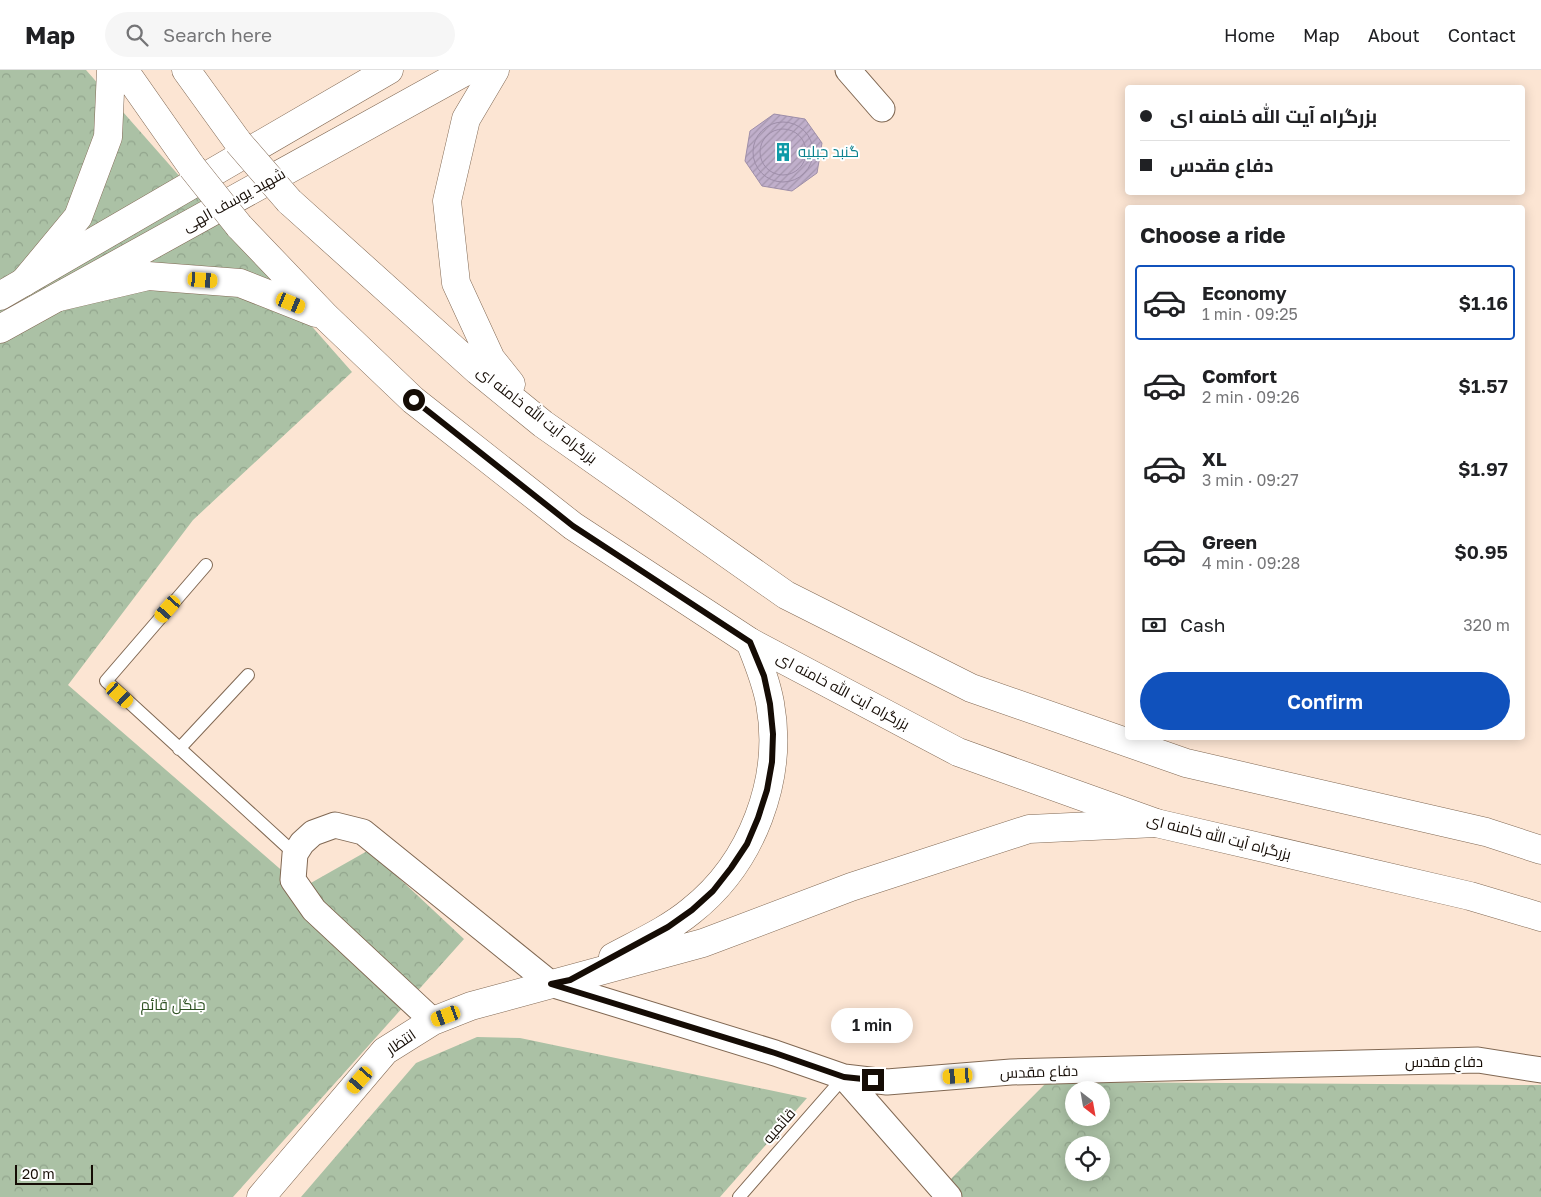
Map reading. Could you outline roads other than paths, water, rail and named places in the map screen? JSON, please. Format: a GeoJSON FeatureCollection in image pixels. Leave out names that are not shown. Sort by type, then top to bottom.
{"type":"FeatureCollection","features":[{"type":"Feature","properties":{"kind":"main road"},"geometry":{"type":"LineString","coordinates":[[24,282],[78,217],[108,137],[111,70]]}},
{"type":"Feature","properties":{"kind":"main road","name":"بزرگراه آیت الله خامنه ای"},"geometry":{"type":"LineString","coordinates":[[124,70],[192,167],[239,226],[326,316],[414,400],[573,526],[750,642],[958,752],[1156,823],[1470,896],[1541,917]]}},
{"type":"Feature","properties":{"kind":"main road","name":"بزرگراه آیت الله خامنه ای"},"geometry":{"type":"LineString","coordinates":[[186,70],[238,142],[289,201],[478,371],[543,424],[786,595],[971,688],[1186,763],[1486,832],[1541,850]]}},
{"type":"Feature","properties":{"kind":"main road"},"geometry":{"type":"LineString","coordinates":[[0,296],[389,70]]}},
{"type":"Feature","properties":{"kind":"main road","name":"شهید یوسف الهی"},"geometry":{"type":"LineString","coordinates":[[0,329],[468,70]]}},
{"type":"Feature","properties":{"kind":"main road"},"geometry":{"type":"LineString","coordinates":[[495,70],[466,119],[447,200],[456,284],[491,359],[543,424]]}},
{"type":"Feature","properties":{"kind":"main road"},"geometry":{"type":"LineString","coordinates":[[59,296],[148,276],[240,283],[326,316]]}},
{"type":"Feature","properties":{"kind":"main road"},"geometry":{"type":"LineString","coordinates":[[560,982],[668,927],[692,910],[713,891],[747,844],[767,790],[772,762],[773,734],[770,704],[764,676],[750,642]]}},
{"type":"Feature","properties":{"kind":"main road"},"geometry":{"type":"LineString","coordinates":[[560,982],[703,943],[851,886],[1029,829],[1156,823]]}},
{"type":"Feature","properties":{"kind":"main road","name":"انتظار"},"geometry":{"type":"LineString","coordinates":[[260,1197],[385,1051],[433,1020],[471,1006],[560,982]]}},
{"type":"Feature","properties":{"kind":"street"},"geometry":{"type":"LineString","coordinates":[[848,70],[882,110]]}},
{"type":"Feature","properties":{"kind":"street"},"geometry":{"type":"LineString","coordinates":[[433,1020],[314,910],[293,880],[295,854],[302,843],[313,833],[335,825],[363,832],[560,982]]}},
{"type":"Feature","properties":{"kind":"street","name":"دفاع مقدس"},"geometry":{"type":"LineString","coordinates":[[560,982],[844,1077],[887,1082],[1011,1072],[1478,1060],[1541,1070]]}},
{"type":"Feature","properties":{"kind":"street"},"geometry":{"type":"LineString","coordinates":[[844,1077],[949,1197]]}},
{"type":"Feature","properties":{"kind":"lane"},"geometry":{"type":"LineString","coordinates":[[206,565],[106,681],[295,854]]}},
{"type":"Feature","properties":{"kind":"lane"},"geometry":{"type":"LineString","coordinates":[[179,749],[248,675]]}},
{"type":"Feature","properties":{"kind":"lane","name":"قائمیه"},"geometry":{"type":"LineString","coordinates":[[739,1197],[844,1077]]}},
{"type":"Feature","properties":{"kind":"place","name":"گنبد جبلیه"},"geometry":{"type":"Point","coordinates":[783,152]}},
{"type":"Feature","properties":{"kind":"park label","name":"جنگل قائم"},"geometry":{"type":"Point","coordinates":[173,1005]}}]}
